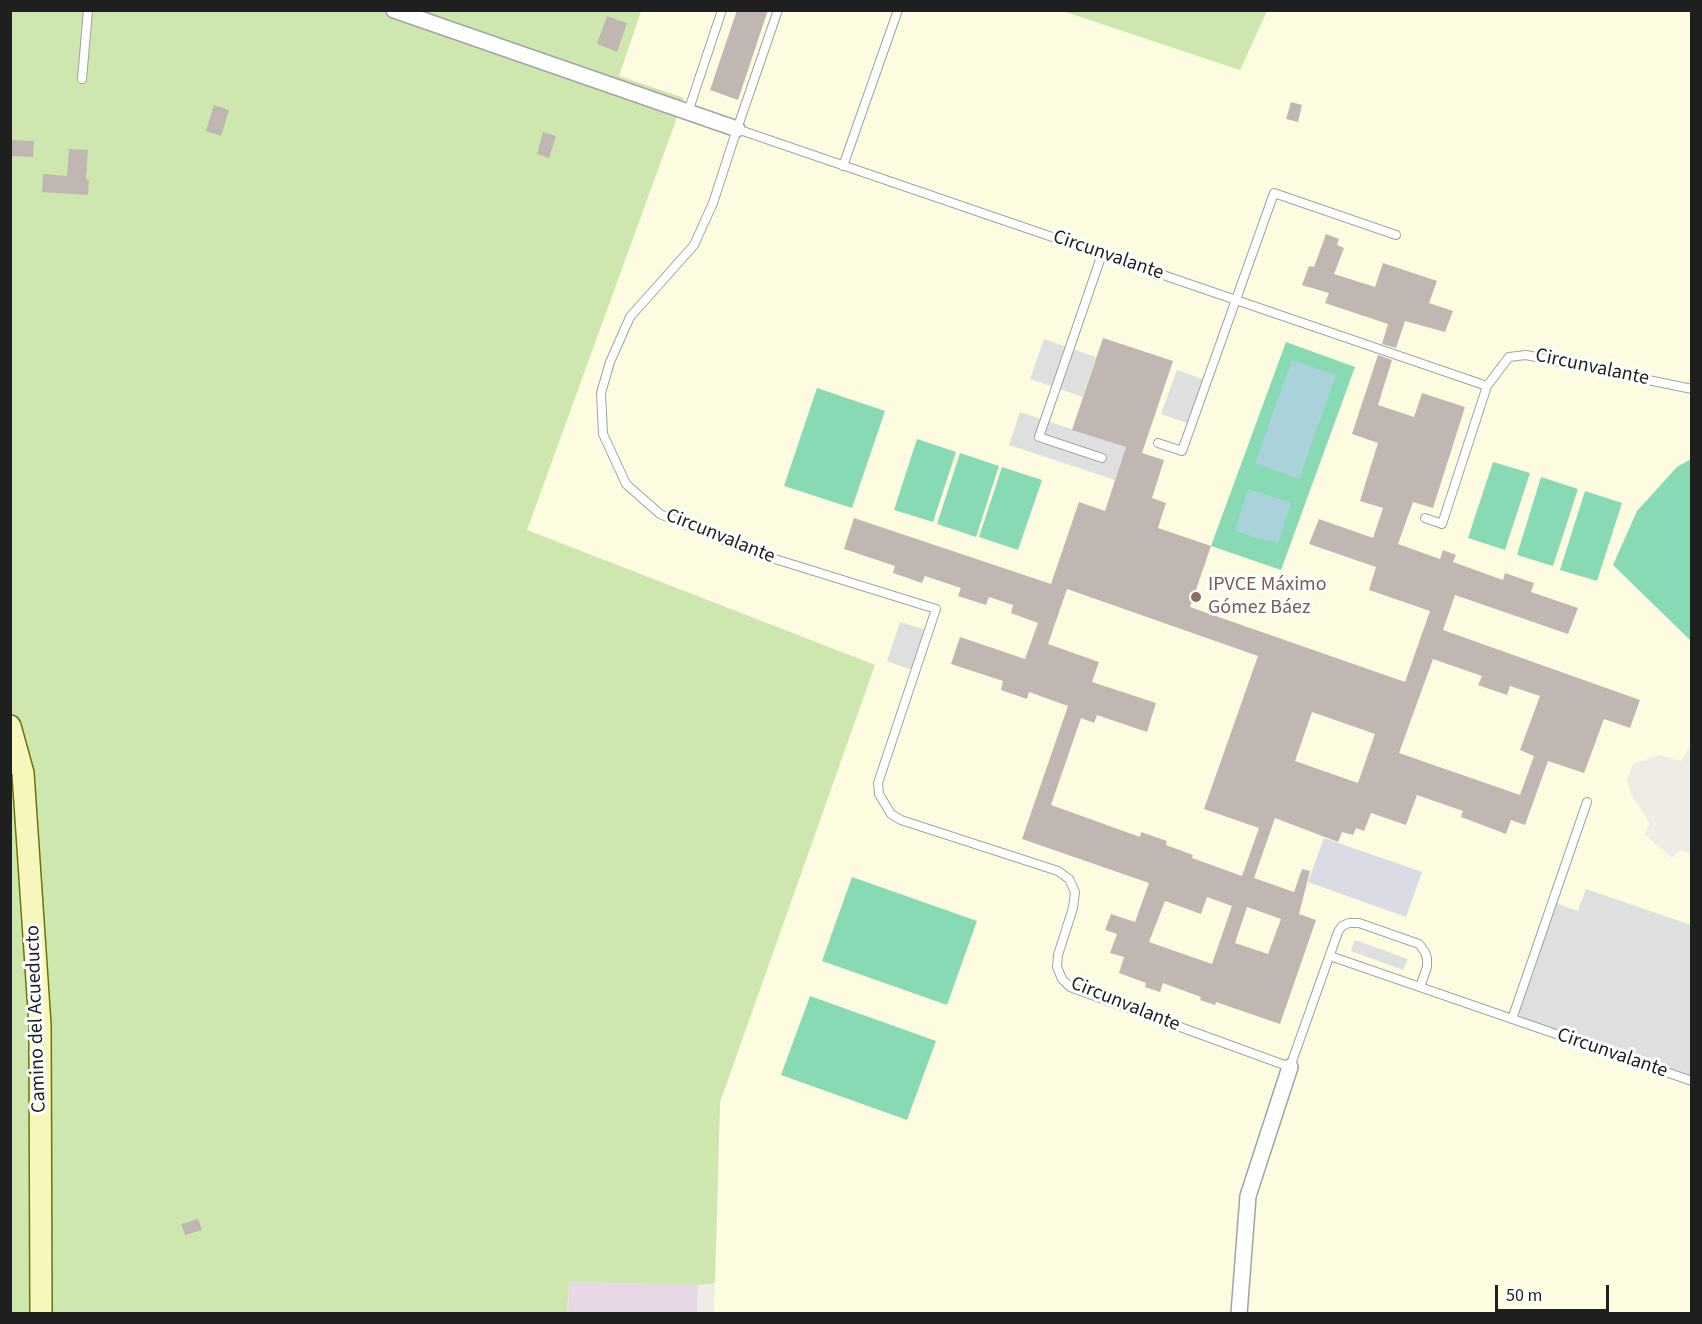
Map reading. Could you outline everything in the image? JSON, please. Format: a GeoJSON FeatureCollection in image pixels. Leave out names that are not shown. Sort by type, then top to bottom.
{"type":"FeatureCollection","features":[{"type":"Feature","properties":{"kind":"street"},"geometry":{"type":"LineString","coordinates":[[394,10],[736,129]]}},
{"type":"Feature","properties":{"kind":"street","name":"Camino del Acueducto"},"geometry":{"type":"LineString","coordinates":[[10,726],[23,773],[40,1025],[41,1314]]}},
{"type":"Feature","properties":{"kind":"street"},"geometry":{"type":"LineString","coordinates":[[1239,1314],[1248,1196],[1290,1067]]}},
{"type":"Feature","properties":{"kind":"lane"},"geometry":{"type":"LineString","coordinates":[[82,79],[88,10]]}},
{"type":"Feature","properties":{"kind":"lane"},"geometry":{"type":"LineString","coordinates":[[688,112],[722,10]]}},
{"type":"Feature","properties":{"kind":"lane"},"geometry":{"type":"LineString","coordinates":[[736,129],[778,10]]}},
{"type":"Feature","properties":{"kind":"lane"},"geometry":{"type":"LineString","coordinates":[[843,166],[898,10]]}},
{"type":"Feature","properties":{"kind":"lane","name":"Circunvalante"},"geometry":{"type":"LineString","coordinates":[[1290,1067],[1070,987],[1062,980],[1057,967],[1058,955],[1073,908],[1075,892],[1070,879],[1058,871],[901,820],[891,814],[879,794],[878,783],[936,609],[746,550],[660,514],[626,484],[603,434],[601,393],[610,362],[630,317],[694,245],[713,203],[736,129],[1487,386],[1509,357],[1526,355],[1692,389]]}},
{"type":"Feature","properties":{"kind":"lane"},"geometry":{"type":"LineString","coordinates":[[1158,443],[1182,452],[1274,193],[1396,235]]}},
{"type":"Feature","properties":{"kind":"lane"},"geometry":{"type":"LineString","coordinates":[[1102,254],[1040,437],[1102,458]]}},
{"type":"Feature","properties":{"kind":"lane"},"geometry":{"type":"LineString","coordinates":[[1425,518],[1442,524],[1487,386]]}},
{"type":"Feature","properties":{"kind":"lane"},"geometry":{"type":"LineString","coordinates":[[1512,1019],[1587,802]]}},
{"type":"Feature","properties":{"kind":"lane"},"geometry":{"type":"LineString","coordinates":[[1290,1067],[1329,956],[1342,926],[1359,923],[1419,944],[1427,958],[1427,967],[1420,987]]}},
{"type":"Feature","properties":{"kind":"lane","name":"Circunvalante"},"geometry":{"type":"LineString","coordinates":[[1329,956],[1692,1081]]}},
{"type":"Feature","properties":{"kind":"shaded area","name":"IPVCE Máximo Gómez Báez"},"geometry":{"type":"Polygon","coordinates":[[[641,11],[1063,11],[1240,70],[1267,11],[1691,11],[1691,745],[1681,761],[1660,755],[1633,764],[1627,780],[1631,794],[1650,824],[1644,834],[1672,858],[1680,850],[1691,854],[1691,1313],[714,1313],[720,1102],[875,665],[526,530],[684,98],[619,76],[641,11]]]}},
{"type":"Feature","properties":{"kind":"shaded area"},"geometry":{"type":"Polygon","coordinates":[[[1044,339],[1096,357],[1083,397],[1030,379],[1044,339]]]}},
{"type":"Feature","properties":{"kind":"shaded area"},"geometry":{"type":"Polygon","coordinates":[[[1177,370],[1208,381],[1192,425],[1161,414],[1177,370]]]}},
{"type":"Feature","properties":{"kind":"shaded area"},"geometry":{"type":"Polygon","coordinates":[[[1020,412],[1126,447],[1115,480],[1009,445],[1020,412]]]}},
{"type":"Feature","properties":{"kind":"shaded area"},"geometry":{"type":"Polygon","coordinates":[[[900,622],[929,631],[915,671],[887,661],[900,622]]]}},
{"type":"Feature","properties":{"kind":"shaded area"},"geometry":{"type":"Polygon","coordinates":[[[1324,838],[1422,872],[1406,917],[1308,882],[1324,838]]]}},
{"type":"Feature","properties":{"kind":"shaded area"},"geometry":{"type":"Polygon","coordinates":[[[1586,889],[1691,925],[1691,1081],[1512,1019],[1552,902],[1578,911],[1586,889]]]}},
{"type":"Feature","properties":{"kind":"shaded area"},"geometry":{"type":"Polygon","coordinates":[[[1355,940],[1408,959],[1403,970],[1351,951],[1355,940]]]}},
{"type":"Feature","properties":{"kind":"shaded area"},"geometry":{"type":"Polygon","coordinates":[[[569,1282],[698,1285],[697,1313],[568,1314],[569,1282]]]}},
{"type":"Feature","properties":{"kind":"green space"},"geometry":{"type":"Polygon","coordinates":[[[10,11],[641,11],[619,76],[684,98],[527,530],[875,665],[720,1102],[715,1283],[698,1285],[569,1282],[567,1314],[11,1313],[10,11]]]}},
{"type":"Feature","properties":{"kind":"green space"},"geometry":{"type":"Polygon","coordinates":[[[1063,11],[1267,11],[1240,70],[1063,11]]]}},
{"type":"Feature","properties":{"kind":"green space"},"geometry":{"type":"Polygon","coordinates":[[[1286,342],[1355,367],[1281,570],[1211,546],[1286,342]]]}},
{"type":"Feature","properties":{"kind":"green space"},"geometry":{"type":"Polygon","coordinates":[[[817,388],[885,411],[852,508],[784,486],[817,388]]]}},
{"type":"Feature","properties":{"kind":"green space"},"geometry":{"type":"Polygon","coordinates":[[[917,439],[956,452],[933,522],[894,510],[917,439]]]}},
{"type":"Feature","properties":{"kind":"green space"},"geometry":{"type":"Polygon","coordinates":[[[960,453],[999,466],[976,537],[937,524],[960,453]]]}},
{"type":"Feature","properties":{"kind":"green space"},"geometry":{"type":"Polygon","coordinates":[[[1691,459],[1691,641],[1613,565],[1637,511],[1677,467],[1691,459]]]}},
{"type":"Feature","properties":{"kind":"green space"},"geometry":{"type":"Polygon","coordinates":[[[1493,462],[1530,473],[1505,550],[1468,538],[1493,462]]]}},
{"type":"Feature","properties":{"kind":"green space"},"geometry":{"type":"Polygon","coordinates":[[[1002,467],[1042,480],[1018,550],[979,537],[1002,467]]]}},
{"type":"Feature","properties":{"kind":"green space"},"geometry":{"type":"Polygon","coordinates":[[[1541,477],[1578,489],[1553,566],[1517,555],[1541,477]]]}},
{"type":"Feature","properties":{"kind":"green space"},"geometry":{"type":"Polygon","coordinates":[[[1585,491],[1622,503],[1597,581],[1560,570],[1585,491]]]}},
{"type":"Feature","properties":{"kind":"green space"},"geometry":{"type":"Polygon","coordinates":[[[852,877],[977,921],[947,1005],[822,961],[852,877]]]}},
{"type":"Feature","properties":{"kind":"green space"},"geometry":{"type":"Polygon","coordinates":[[[810,996],[936,1041],[907,1120],[781,1075],[810,996]]]}},
{"type":"Feature","properties":{"kind":"water"},"geometry":{"type":"Polygon","coordinates":[[[1292,360],[1336,375],[1299,479],[1255,463],[1292,360]]]}},
{"type":"Feature","properties":{"kind":"water"},"geometry":{"type":"Polygon","coordinates":[[[1248,489],[1291,503],[1278,544],[1235,531],[1248,489]]]}},
{"type":"Feature","properties":{"kind":"building"},"geometry":{"type":"Polygon","coordinates":[[[737,10],[768,10],[738,100],[710,90],[737,10]]]}},
{"type":"Feature","properties":{"kind":"building"},"geometry":{"type":"Polygon","coordinates":[[[607,16],[627,23],[617,52],[597,44],[607,16]]]}},
{"type":"Feature","properties":{"kind":"building"},"geometry":{"type":"Polygon","coordinates":[[[1291,102],[1302,105],[1298,122],[1286,119],[1291,102]]]}},
{"type":"Feature","properties":{"kind":"building"},"geometry":{"type":"Polygon","coordinates":[[[214,105],[229,110],[221,136],[206,131],[214,105]]]}},
{"type":"Feature","properties":{"kind":"building"},"geometry":{"type":"Polygon","coordinates":[[[543,132],[556,136],[549,158],[537,154],[543,132]]]}},
{"type":"Feature","properties":{"kind":"building"},"geometry":{"type":"Polygon","coordinates":[[[10,140],[34,141],[33,157],[10,156],[10,140]]]}},
{"type":"Feature","properties":{"kind":"building"},"geometry":{"type":"Polygon","coordinates":[[[69,149],[88,150],[86,179],[89,180],[88,195],[42,192],[43,174],[67,176],[69,149]]]}},
{"type":"Feature","properties":{"kind":"building"},"geometry":{"type":"Polygon","coordinates":[[[1326,234],[1339,239],[1337,245],[1344,248],[1334,274],[1375,287],[1383,263],[1437,281],[1429,303],[1453,311],[1445,332],[1405,321],[1396,348],[1382,344],[1388,324],[1325,303],[1329,293],[1302,285],[1309,266],[1314,267],[1326,234]]]}},
{"type":"Feature","properties":{"kind":"building"},"geometry":{"type":"Polygon","coordinates":[[[1103,338],[1173,361],[1142,453],[1164,460],[1152,498],[1166,503],[1158,528],[1211,546],[1190,607],[1405,682],[1430,611],[1369,590],[1376,567],[1309,544],[1319,519],[1373,538],[1383,508],[1360,501],[1378,443],[1352,434],[1378,355],[1392,360],[1378,405],[1414,417],[1422,393],[1465,407],[1433,508],[1413,502],[1398,544],[1440,559],[1443,550],[1456,555],[1453,562],[1503,580],[1505,573],[1534,583],[1531,592],[1578,608],[1568,634],[1455,595],[1443,630],[1640,700],[1630,728],[1604,719],[1584,773],[1548,761],[1525,825],[1511,820],[1506,834],[1461,817],[1463,811],[1417,795],[1406,825],[1371,813],[1364,831],[1356,828],[1353,835],[1342,832],[1338,842],[1275,818],[1254,878],[1294,892],[1302,869],[1310,871],[1299,914],[1316,920],[1280,1024],[1216,1002],[1215,1005],[1200,1000],[1201,997],[1163,983],[1160,992],[1145,987],[1146,983],[1119,973],[1124,957],[1110,953],[1117,934],[1105,930],[1111,914],[1135,922],[1149,883],[1022,839],[1068,706],[1029,692],[1027,699],[1001,690],[1003,681],[951,664],[960,637],[1025,659],[1038,623],[1011,613],[1013,605],[989,597],[986,605],[958,596],[961,588],[925,576],[922,583],[893,573],[895,566],[844,549],[854,518],[1051,584],[1079,502],[1105,511],[1126,447],[1072,430],[1103,338]],[[1067,589],[1048,644],[1099,662],[1092,682],[1156,703],[1147,732],[1097,715],[1094,723],[1081,718],[1051,805],[1140,837],[1141,832],[1167,841],[1166,845],[1193,855],[1192,858],[1242,876],[1259,828],[1204,809],[1258,656],[1067,589]],[[1433,659],[1399,753],[1520,795],[1534,756],[1520,750],[1540,696],[1510,686],[1507,695],[1478,685],[1482,676],[1433,659]],[[1312,712],[1295,761],[1358,783],[1375,734],[1312,712]],[[1207,897],[1201,914],[1165,901],[1149,942],[1212,964],[1232,906],[1207,897]],[[1247,907],[1235,943],[1268,954],[1281,919],[1247,907]]]}},
{"type":"Feature","properties":{"kind":"building"},"geometry":{"type":"Polygon","coordinates":[[[198,1219],[202,1230],[185,1235],[181,1224],[198,1219]]]}},
{"type":"Feature","properties":{"kind":"place","name":"IPVCE Máximo Gómez Báez"},"geometry":{"type":"Point","coordinates":[1196,597]}}]}
